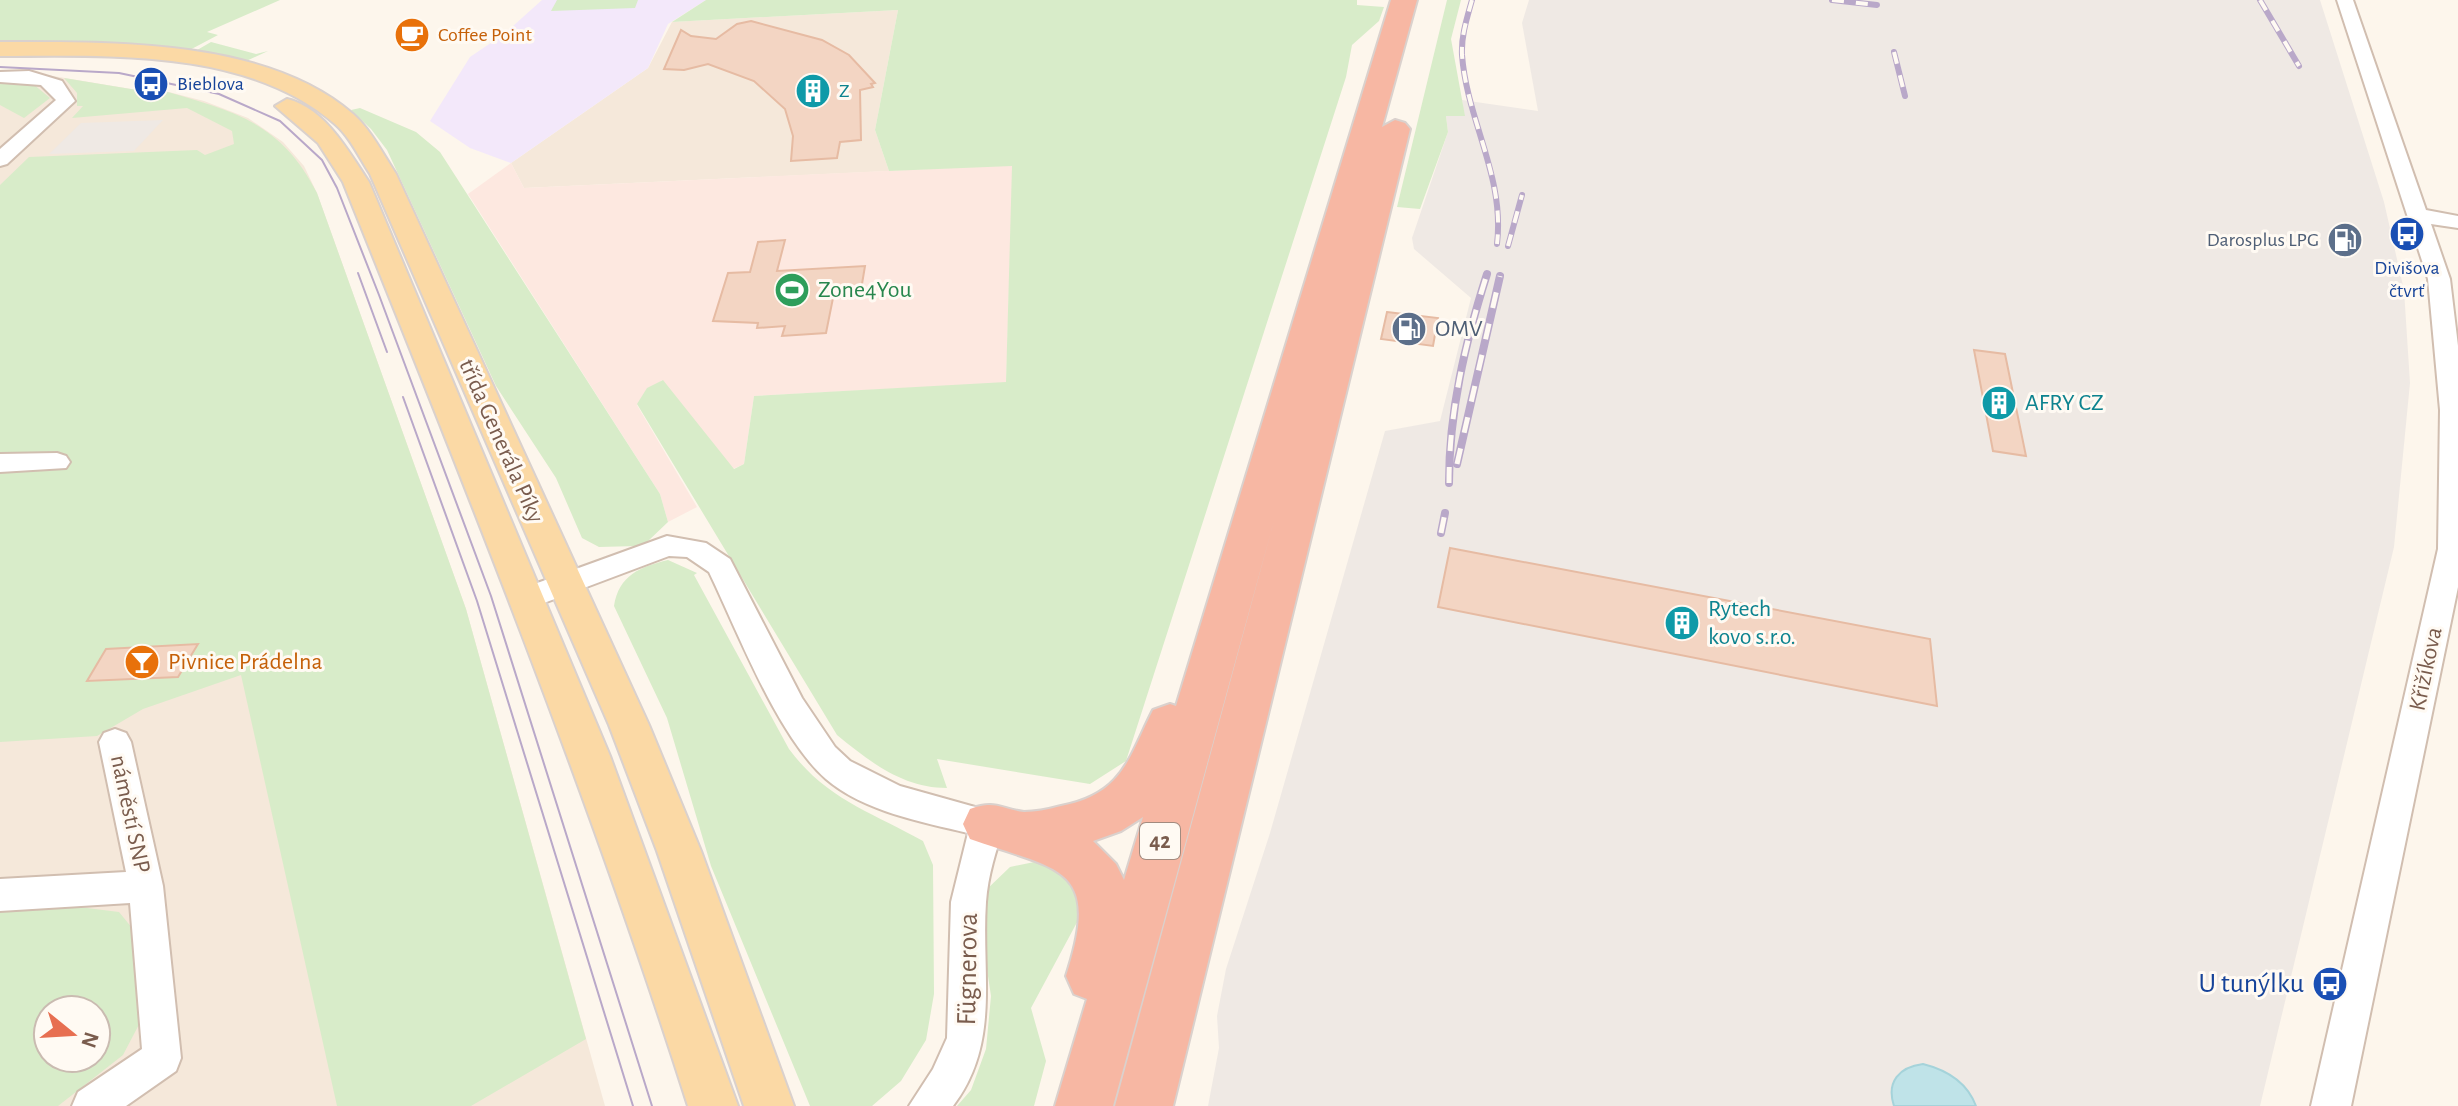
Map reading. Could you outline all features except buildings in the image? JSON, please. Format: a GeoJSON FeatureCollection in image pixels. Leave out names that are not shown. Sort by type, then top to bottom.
{"type":"FeatureCollection","features":[{"type":"Feature","properties":{"kind":"highway","name":"42"},"geometry":{"type":"LineString","coordinates":[[1084,1106],[1404,0]]}},
{"type":"Feature","properties":{"kind":"highway","name":"42"},"geometry":{"type":"LineString","coordinates":[[1144,1106],[1429,0]]}},
{"type":"Feature","properties":{"kind":"highway","name":"42"},"geometry":{"type":"LineString","coordinates":[[1008,828],[1104,819],[1125,806],[1139,791],[1163,744],[1189,663],[1237,577]]}},
{"type":"Feature","properties":{"kind":"highway"},"geometry":{"type":"LineString","coordinates":[[1008,828],[1076,855],[1099,881],[1106,901],[1104,938],[1061,1087],[1059,1106]]}},
{"type":"Feature","properties":{"kind":"main road","name":"třída Generála Píky"},"geometry":{"type":"LineString","coordinates":[[0,49],[98,50],[181,57],[226,66],[291,87],[343,118],[383,174],[546,591],[713,1106]]}},
{"type":"Feature","properties":{"kind":"main road","name":"třída Generála Píky"},"geometry":{"type":"LineString","coordinates":[[0,60],[127,64],[209,76],[270,96],[327,138],[356,182],[546,591],[629,725],[674,837],[769,1106]]}},
{"type":"Feature","properties":{"kind":"street","name":"Křižíkova"},"geometry":{"type":"LineString","coordinates":[[2331,1106],[2452,549],[2453,410],[2439,279],[2345,0]]}},
{"type":"Feature","properties":{"kind":"street"},"geometry":{"type":"LineString","coordinates":[[0,77],[37,76],[53,82],[64,91],[66,101],[0,160]]}},
{"type":"Feature","properties":{"kind":"street"},"geometry":{"type":"LineString","coordinates":[[2418,215],[2458,222]]}},
{"type":"Feature","properties":{"kind":"street"},"geometry":{"type":"LineString","coordinates":[[0,463],[57,462]]}},
{"type":"Feature","properties":{"kind":"street"},"geometry":{"type":"LineString","coordinates":[[546,591],[667,546],[705,551],[720,566],[813,746],[830,762],[871,788],[943,813],[1008,828]]}},
{"type":"Feature","properties":{"kind":"street","name":"náměstí SNP"},"geometry":{"type":"LineString","coordinates":[[92,1106],[162,1058],[146,886],[115,742]]}},
{"type":"Feature","properties":{"kind":"street","name":"Fügnerova"},"geometry":{"type":"LineString","coordinates":[[929,1106],[954,1072],[970,1028],[970,893],[1008,828]]}},
{"type":"Feature","properties":{"kind":"street","name":"náměstí SNP"},"geometry":{"type":"LineString","coordinates":[[0,895],[146,886]]}},
{"type":"Feature","properties":{"kind":"shaded area"},"geometry":{"type":"Polygon","coordinates":[[[542,0],[706,0],[668,24],[648,68],[511,163],[470,148],[430,121],[470,57],[504,34],[542,0]]]}},
{"type":"Feature","properties":{"kind":"shaded area"},"geometry":{"type":"Polygon","coordinates":[[[1529,0],[2320,0],[2384,202],[2404,290],[2410,383],[2394,547],[2260,1106],[1208,1106],[1219,1048],[1217,1016],[1226,969],[1270,833],[1385,431],[1440,421],[1471,298],[1414,249],[1412,238],[1448,132],[1446,116],[1464,116],[1462,100],[1538,111],[1522,23],[1529,0]]]}},
{"type":"Feature","properties":{"kind":"shaded area"},"geometry":{"type":"Polygon","coordinates":[[[898,10],[875,130],[889,171],[524,188],[511,163],[648,68],[672,22],[898,10]]]}},
{"type":"Feature","properties":{"kind":"shaded area"},"geometry":{"type":"Polygon","coordinates":[[[0,75],[47,75],[149,92],[157,89],[204,101],[248,118],[283,142],[304,166],[317,193],[466,609],[605,1106],[0,1106],[0,75]]]}},
{"type":"Feature","properties":{"kind":"shaded area"},"geometry":{"type":"Polygon","coordinates":[[[163,120],[134,151],[49,154],[81,123],[163,120]]]}},
{"type":"Feature","properties":{"kind":"shaded area"},"geometry":{"type":"Polygon","coordinates":[[[511,163],[524,188],[1013,165],[1006,383],[754,396],[744,464],[733,469],[662,380],[637,405],[697,507],[668,522],[660,494],[468,194],[511,163]]]}},
{"type":"Feature","properties":{"kind":"green space"},"geometry":{"type":"Polygon","coordinates":[[[0,0],[280,0],[207,32],[218,35],[184,53],[0,45],[0,0]]]}},
{"type":"Feature","properties":{"kind":"green space"},"geometry":{"type":"Polygon","coordinates":[[[557,0],[638,0],[635,8],[551,11],[557,0]]]}},
{"type":"Feature","properties":{"kind":"green space"},"geometry":{"type":"Polygon","coordinates":[[[706,0],[1357,0],[1357,5],[1384,7],[1379,21],[1352,45],[1346,77],[1126,761],[1090,784],[937,759],[947,788],[931,787],[888,772],[837,735],[637,404],[647,388],[663,380],[734,469],[744,464],[754,396],[1006,382],[1012,166],[889,171],[875,130],[898,10],[672,22],[706,0]]]}},
{"type":"Feature","properties":{"kind":"green space"},"geometry":{"type":"Polygon","coordinates":[[[1447,0],[1461,0],[1451,39],[1465,116],[1446,116],[1448,132],[1420,209],[1397,207],[1447,0]]]}},
{"type":"Feature","properties":{"kind":"green space"},"geometry":{"type":"Polygon","coordinates":[[[211,42],[256,54],[268,51],[244,62],[192,53],[211,42]]]}},
{"type":"Feature","properties":{"kind":"green space"},"geometry":{"type":"Polygon","coordinates":[[[64,78],[149,92],[157,89],[230,112],[269,134],[287,149],[317,193],[466,609],[586,1039],[471,1106],[337,1106],[241,675],[143,709],[97,736],[0,742],[0,185],[29,157],[197,150],[205,155],[234,144],[232,131],[187,108],[72,118],[83,106],[77,106],[77,93],[64,78]]]}},
{"type":"Feature","properties":{"kind":"green space"},"geometry":{"type":"Polygon","coordinates":[[[0,81],[33,84],[50,98],[24,118],[0,105],[0,81]]]}},
{"type":"Feature","properties":{"kind":"green space"},"geometry":{"type":"Polygon","coordinates":[[[360,108],[416,132],[440,152],[660,494],[668,522],[646,543],[599,547],[582,538],[556,478],[496,386],[387,150],[351,110],[360,108]]]}},
{"type":"Feature","properties":{"kind":"green space"},"geometry":{"type":"Polygon","coordinates":[[[668,560],[697,573],[694,575],[789,749],[803,766],[850,803],[923,841],[933,865],[934,994],[926,1040],[901,1081],[872,1106],[810,1106],[711,866],[667,718],[614,606],[621,587],[632,574],[668,560]]]}},
{"type":"Feature","properties":{"kind":"green space"},"geometry":{"type":"Polygon","coordinates":[[[1044,860],[1075,879],[1082,913],[1031,1008],[1046,1061],[1034,1106],[957,1106],[971,1090],[986,1049],[991,996],[982,936],[985,891],[1010,867],[1044,860]]]}},
{"type":"Feature","properties":{"kind":"green space"},"geometry":{"type":"Polygon","coordinates":[[[71,906],[119,912],[137,934],[145,1013],[123,1055],[112,1064],[112,994],[32,994],[32,1074],[99,1074],[58,1106],[0,1106],[0,911],[71,906]]]}},
{"type":"Feature","properties":{"kind":"water"},"geometry":{"type":"Polygon","coordinates":[[[1923,1064],[1955,1078],[1976,1106],[1894,1106],[1892,1090],[1896,1077],[1907,1068],[1923,1064]]]}},
{"type":"Feature","properties":{"kind":"tram line"},"geometry":{"type":"LineString","coordinates":[[0,67],[119,73],[219,94],[280,121],[322,160],[337,188],[379,295],[491,596],[652,1106]]}},
{"type":"Feature","properties":{"kind":"tram line"},"geometry":{"type":"LineString","coordinates":[[358,273],[387,352]]}},
{"type":"Feature","properties":{"kind":"tram line"},"geometry":{"type":"LineString","coordinates":[[403,397],[477,601],[633,1106]]}},
{"type":"Feature","properties":{"kind":"railway"},"geometry":{"type":"LineString","coordinates":[[1472,0],[1463,34],[1462,55],[1465,79],[1496,195],[1497,244]]}},
{"type":"Feature","properties":{"kind":"railway"},"geometry":{"type":"LineString","coordinates":[[1832,0],[1877,5]]}},
{"type":"Feature","properties":{"kind":"railway"},"geometry":{"type":"LineString","coordinates":[[2260,0],[2299,66]]}},
{"type":"Feature","properties":{"kind":"railway"},"geometry":{"type":"LineString","coordinates":[[1894,52],[1905,96]]}},
{"type":"Feature","properties":{"kind":"railway"},"geometry":{"type":"LineString","coordinates":[[1508,246],[1522,195]]}},
{"type":"Feature","properties":{"kind":"railway"},"geometry":{"type":"LineString","coordinates":[[1449,483],[1452,430],[1460,377],[1487,274]]}},
{"type":"Feature","properties":{"kind":"railway"},"geometry":{"type":"LineString","coordinates":[[1457,464],[1500,276]]}},
{"type":"Feature","properties":{"kind":"railway"},"geometry":{"type":"LineString","coordinates":[[1441,533],[1445,513]]}},
{"type":"Feature","properties":{"kind":"place","name":"Coffee Point"},"geometry":{"type":"Point","coordinates":[412,35]}},
{"type":"Feature","properties":{"kind":"place","name":"Bieblova"},"geometry":{"type":"Point","coordinates":[151,84]}},
{"type":"Feature","properties":{"kind":"place","name":"Z"},"geometry":{"type":"Point","coordinates":[813,91]}},
{"type":"Feature","properties":{"kind":"place","name":"Divišova čtvrť"},"geometry":{"type":"Point","coordinates":[2407,234]}},
{"type":"Feature","properties":{"kind":"place","name":"Darosplus LPG"},"geometry":{"type":"Point","coordinates":[2345,240]}},
{"type":"Feature","properties":{"kind":"place","name":"Zone4You"},"geometry":{"type":"Point","coordinates":[792,290]}},
{"type":"Feature","properties":{"kind":"place","name":"OMV"},"geometry":{"type":"Point","coordinates":[1409,329]}},
{"type":"Feature","properties":{"kind":"place","name":"AFRY CZ"},"geometry":{"type":"Point","coordinates":[1999,403]}},
{"type":"Feature","properties":{"kind":"place","name":"Rytech kovo s.r.o."},"geometry":{"type":"Point","coordinates":[1682,623]}},
{"type":"Feature","properties":{"kind":"place","name":"Pivnice Prádelna"},"geometry":{"type":"Point","coordinates":[142,662]}},
{"type":"Feature","properties":{"kind":"place","name":"U tunýlku"},"geometry":{"type":"Point","coordinates":[2330,984]}}]}
